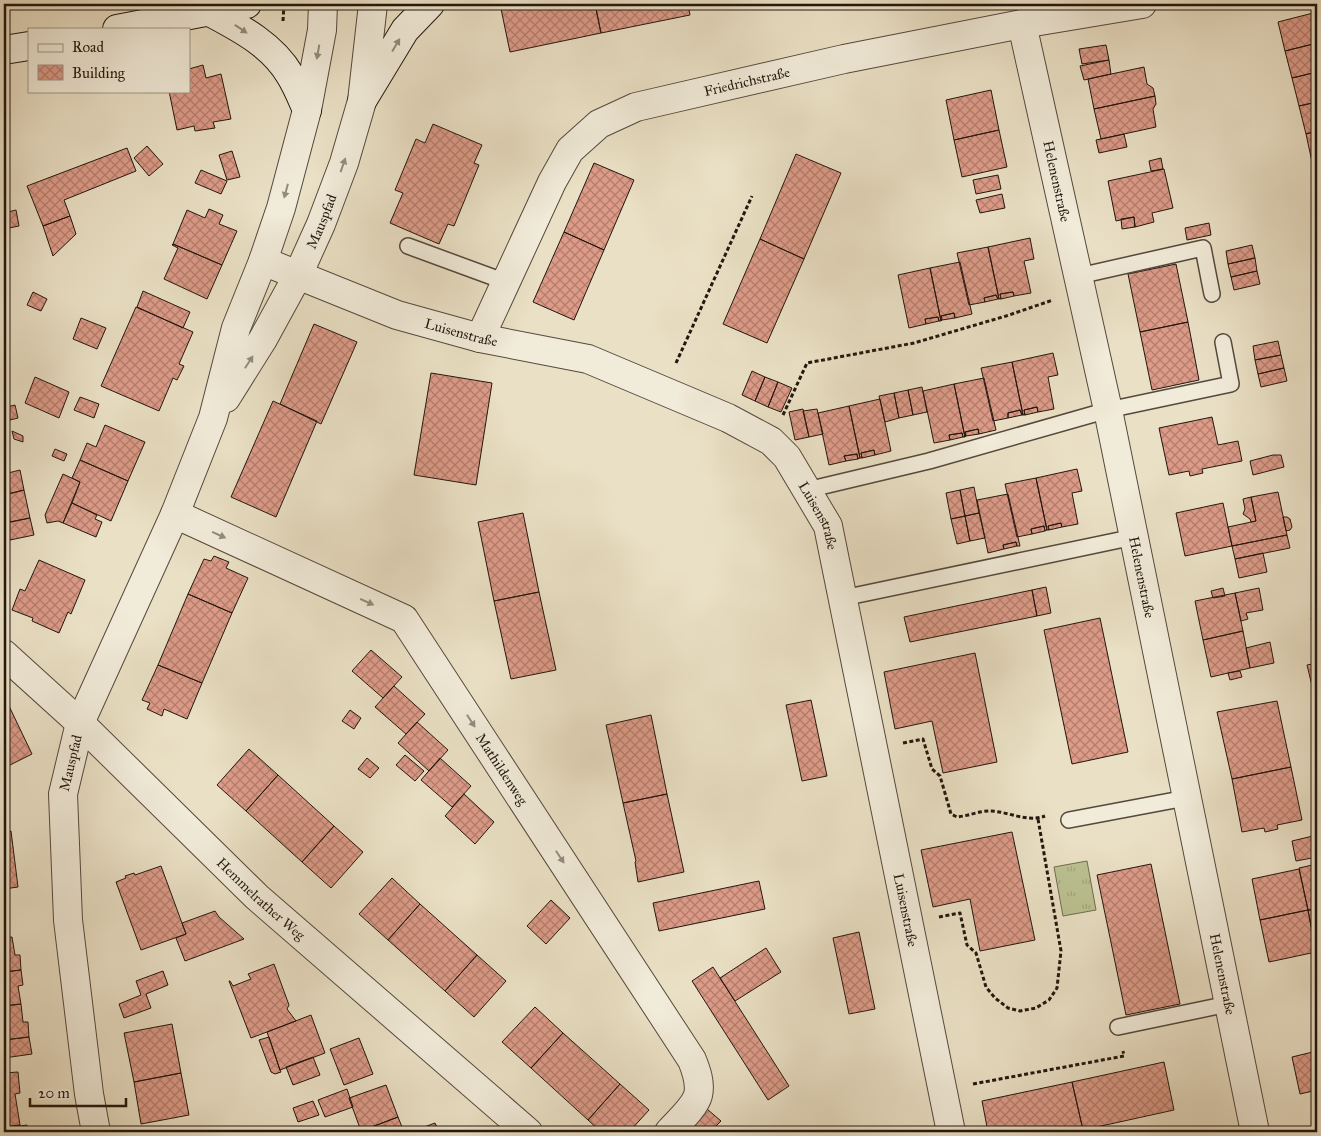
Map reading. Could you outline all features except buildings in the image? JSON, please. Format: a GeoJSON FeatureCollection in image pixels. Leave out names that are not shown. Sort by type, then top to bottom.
{"type":"FeatureCollection","features":[{"type":"Feature","properties":{"kind":"street"},"geometry":{"type":"LineString","coordinates":[[122,28],[247,4]]}},
{"type":"Feature","properties":{"kind":"street","name":"Mauspfad"},"geometry":{"type":"LineString","coordinates":[[96,1132],[89,1094],[68,920],[64,794],[80,723],[175,514],[213,418],[236,328],[263,261],[281,208],[307,110],[322,30],[323,4]]}},
{"type":"Feature","properties":{"kind":"street","name":"Mauspfad"},"geometry":{"type":"LineString","coordinates":[[213,418],[263,339],[322,224],[344,163],[362,101],[373,4]]}},
{"type":"Feature","properties":{"kind":"street"},"geometry":{"type":"LineString","coordinates":[[362,101],[405,30],[430,4]]}},
{"type":"Feature","properties":{"kind":"street","name":"Friedrichstraße"},"geometry":{"type":"LineString","coordinates":[[480,338],[552,182],[570,150],[599,124],[636,107],[844,60],[1022,24],[1142,4]]}},
{"type":"Feature","properties":{"kind":"street"},"geometry":{"type":"LineString","coordinates":[[208,11],[234,25],[272,52],[290,74],[307,110]]}},
{"type":"Feature","properties":{"kind":"street","name":"Helenenstraße"},"geometry":{"type":"LineString","coordinates":[[1022,24],[1108,410],[1255,1132]]}},
{"type":"Feature","properties":{"kind":"street"},"geometry":{"type":"LineString","coordinates":[[4,50],[28,46]]}},
{"type":"Feature","properties":{"kind":"street","name":"Luisenstraße"},"geometry":{"type":"LineString","coordinates":[[263,261],[397,315],[480,338],[588,359],[728,418],[771,442],[787,457],[828,526],[951,1132]]}},
{"type":"Feature","properties":{"kind":"street","name":"Mathildenweg"},"geometry":{"type":"LineString","coordinates":[[175,514],[404,619],[692,1060],[698,1074],[698,1095],[686,1115],[668,1132]]}},
{"type":"Feature","properties":{"kind":"street","name":"Hemmelrather Weg"},"geometry":{"type":"LineString","coordinates":[[4,654],[80,723],[257,896],[528,1132]]}},
{"type":"Feature","properties":{"kind":"lane"},"geometry":{"type":"LineString","coordinates":[[408,246],[506,282]]}},
{"type":"Feature","properties":{"kind":"lane"},"geometry":{"type":"LineString","coordinates":[[1080,283],[1202,248],[1212,294]]}},
{"type":"Feature","properties":{"kind":"lane"},"geometry":{"type":"LineString","coordinates":[[807,490],[929,461],[1108,410],[1231,384],[1223,342]]}},
{"type":"Feature","properties":{"kind":"lane"},"geometry":{"type":"LineString","coordinates":[[843,598],[1134,537]]}},
{"type":"Feature","properties":{"kind":"lane"},"geometry":{"type":"LineString","coordinates":[[1069,820],[1186,798]]}},
{"type":"Feature","properties":{"kind":"lane"},"geometry":{"type":"LineString","coordinates":[[1118,1027],[1228,1004]]}},
{"type":"Feature","properties":{"kind":"path"},"geometry":{"type":"LineString","coordinates":[[663,391],[752,196]]}},
{"type":"Feature","properties":{"kind":"path"},"geometry":{"type":"LineString","coordinates":[[771,442],[807,364],[914,343],[1006,316],[1080,283]]}},
{"type":"Feature","properties":{"kind":"path"},"geometry":{"type":"LineString","coordinates":[[873,749],[924,739],[932,769],[940,776],[951,814],[957,817],[988,811],[1038,819],[1060,812],[1069,820]]}},
{"type":"Feature","properties":{"kind":"path"},"geometry":{"type":"LineString","coordinates":[[909,924],[960,913],[967,945],[976,953],[986,987],[996,998],[1008,1008],[1020,1011],[1036,1008],[1048,1000],[1057,988],[1061,951],[1038,819]]}},
{"type":"Feature","properties":{"kind":"path"},"geometry":{"type":"LineString","coordinates":[[943,1090],[1124,1056],[1118,1027]]}},
{"type":"Feature","properties":{"kind":"green space"},"geometry":{"type":"Polygon","coordinates":[[[1087,861],[1096,910],[1063,916],[1054,867],[1087,861]]]}}]}
